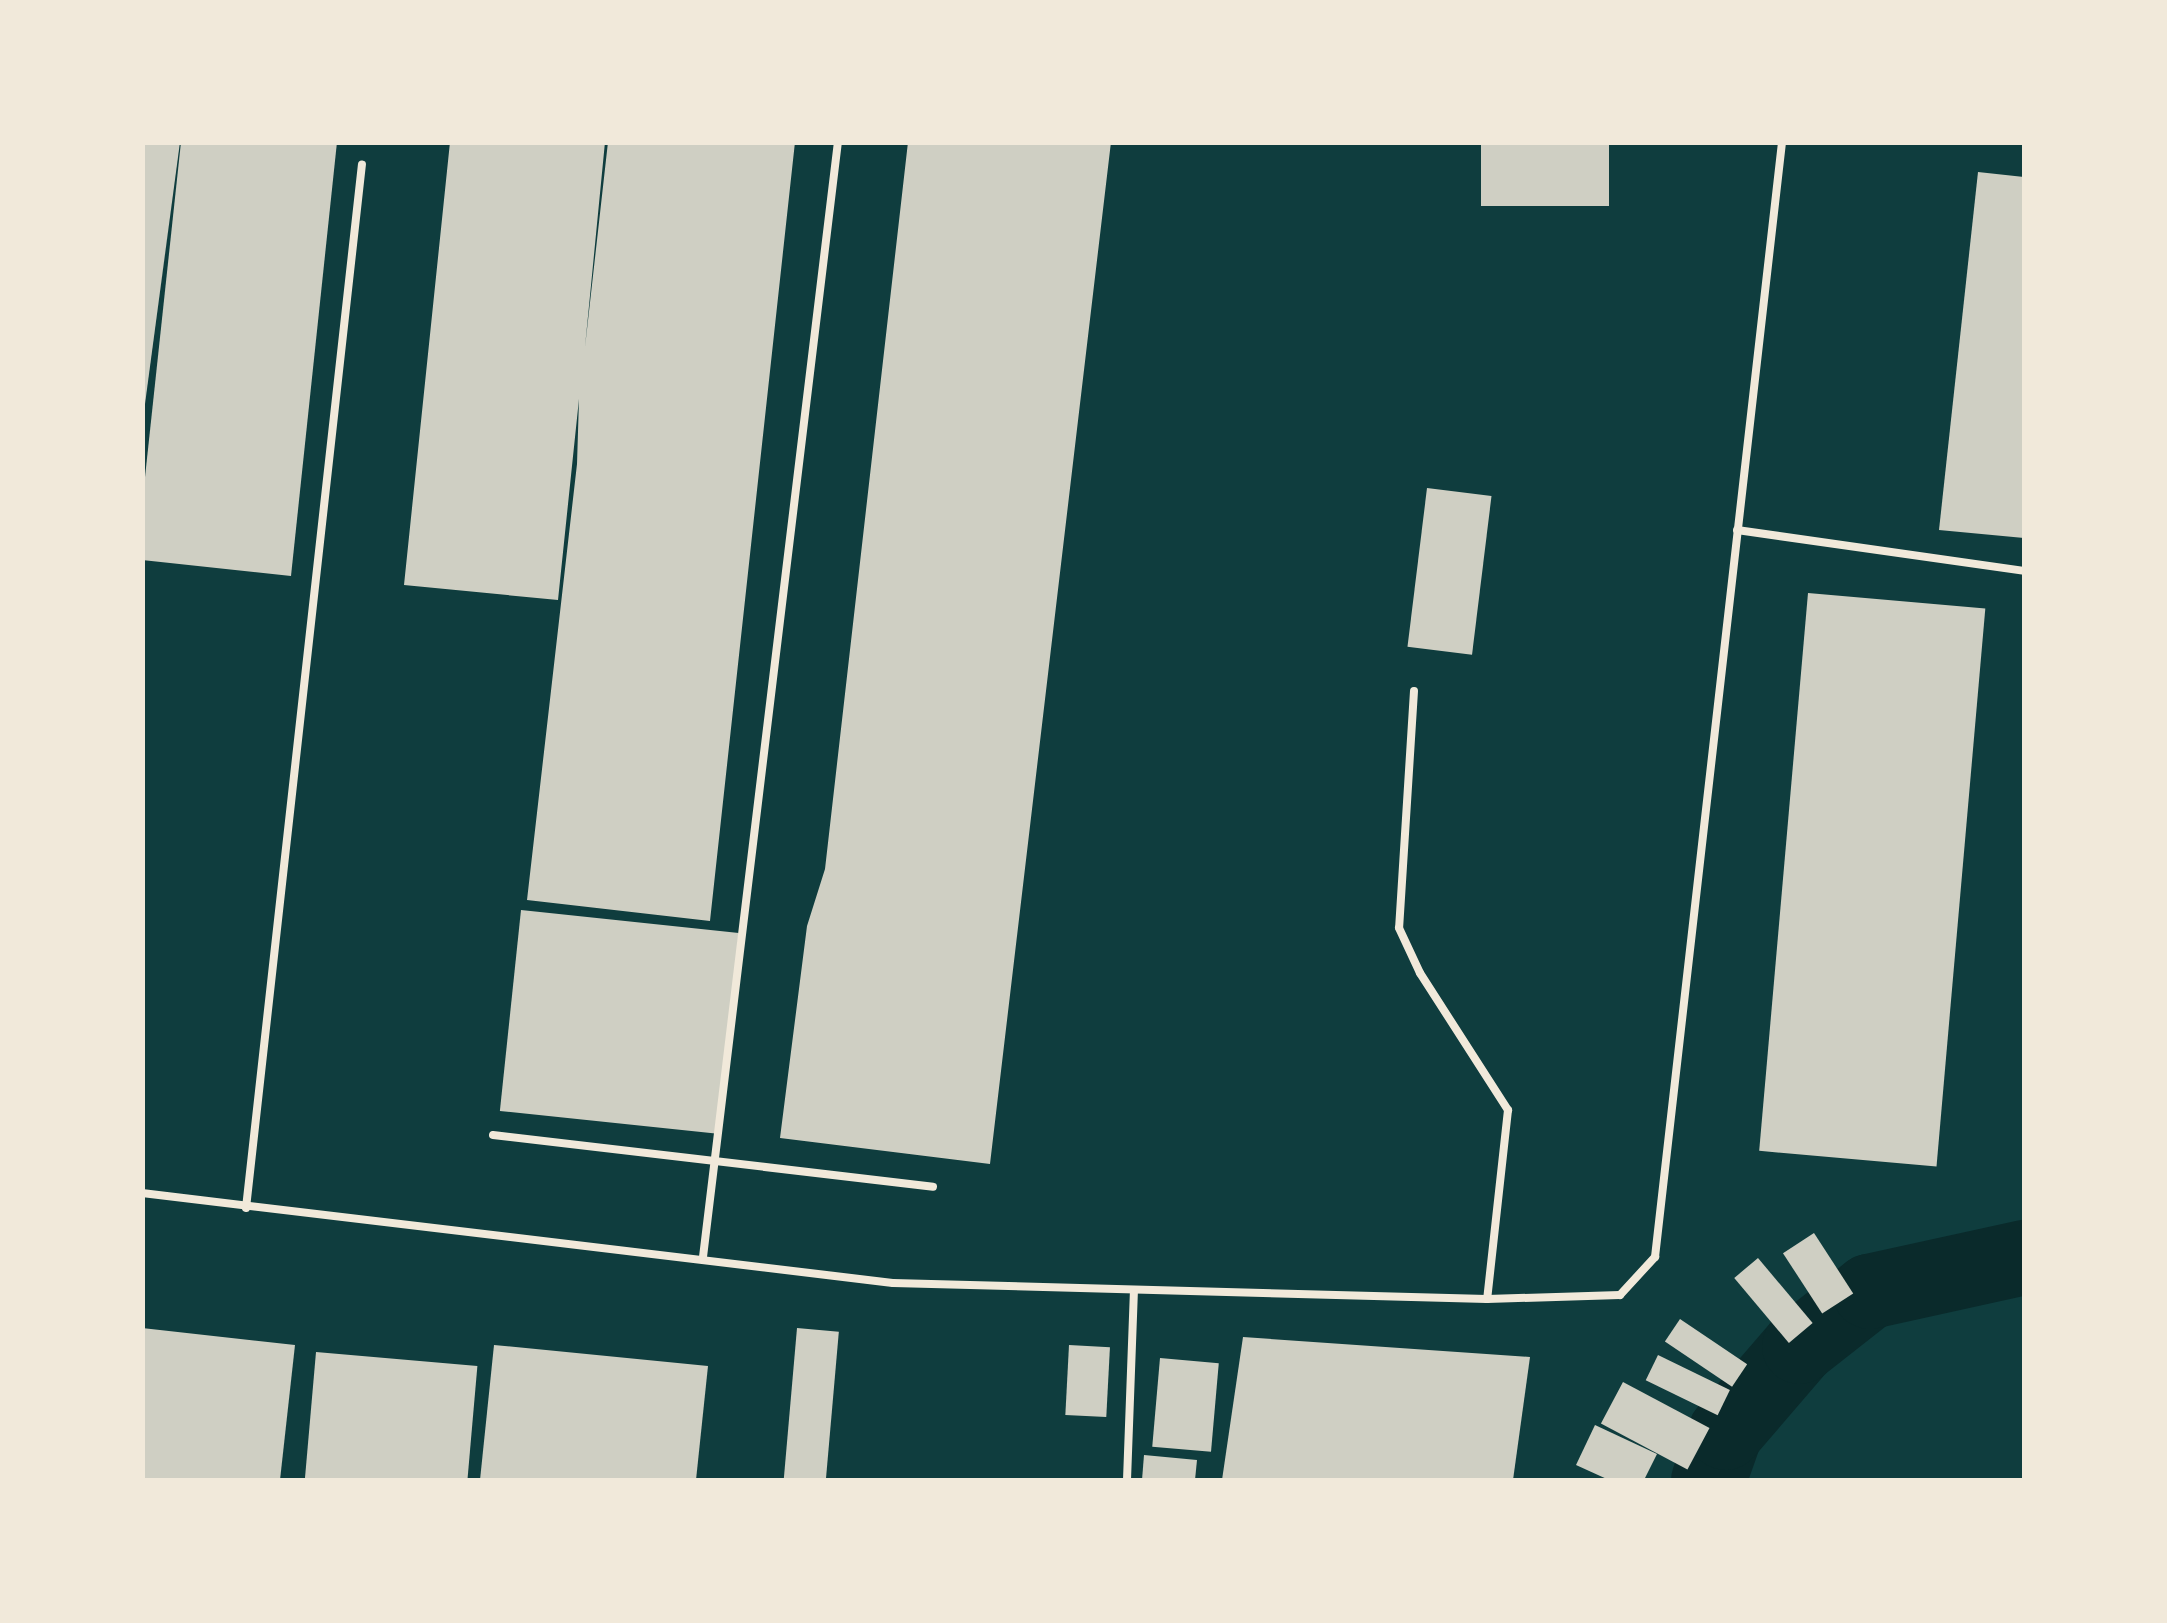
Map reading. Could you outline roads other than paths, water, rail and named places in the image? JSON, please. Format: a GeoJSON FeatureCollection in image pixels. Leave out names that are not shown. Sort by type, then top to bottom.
{"type":"FeatureCollection","features":[{"type":"Feature","properties":{"kind":"lane"},"geometry":{"type":"LineString","coordinates":[[703,1257],[838,142]]}},
{"type":"Feature","properties":{"kind":"lane"},"geometry":{"type":"LineString","coordinates":[[142,1193],[246,1208],[703,1257],[892,1283],[1487,1299],[1620,1295],[1655,1257],[1782,142]]}},
{"type":"Feature","properties":{"kind":"lane"},"geometry":{"type":"LineString","coordinates":[[246,1208],[362,164]]}},
{"type":"Feature","properties":{"kind":"lane"},"geometry":{"type":"LineString","coordinates":[[1737,530],[2024,571]]}},
{"type":"Feature","properties":{"kind":"lane"},"geometry":{"type":"LineString","coordinates":[[1414,691],[1399,928],[1420,973],[1508,1110],[1487,1299]]}},
{"type":"Feature","properties":{"kind":"lane"},"geometry":{"type":"LineString","coordinates":[[493,1135],[933,1187]]}},
{"type":"Feature","properties":{"kind":"lane"},"geometry":{"type":"LineString","coordinates":[[1127,1480],[1134,1290]]}},
{"type":"Feature","properties":{"kind":"waterway"},"geometry":{"type":"LineString","coordinates":[[1708,1480],[1725,1432],[1799,1346],[1869,1291],[2024,1257]]}}]}
